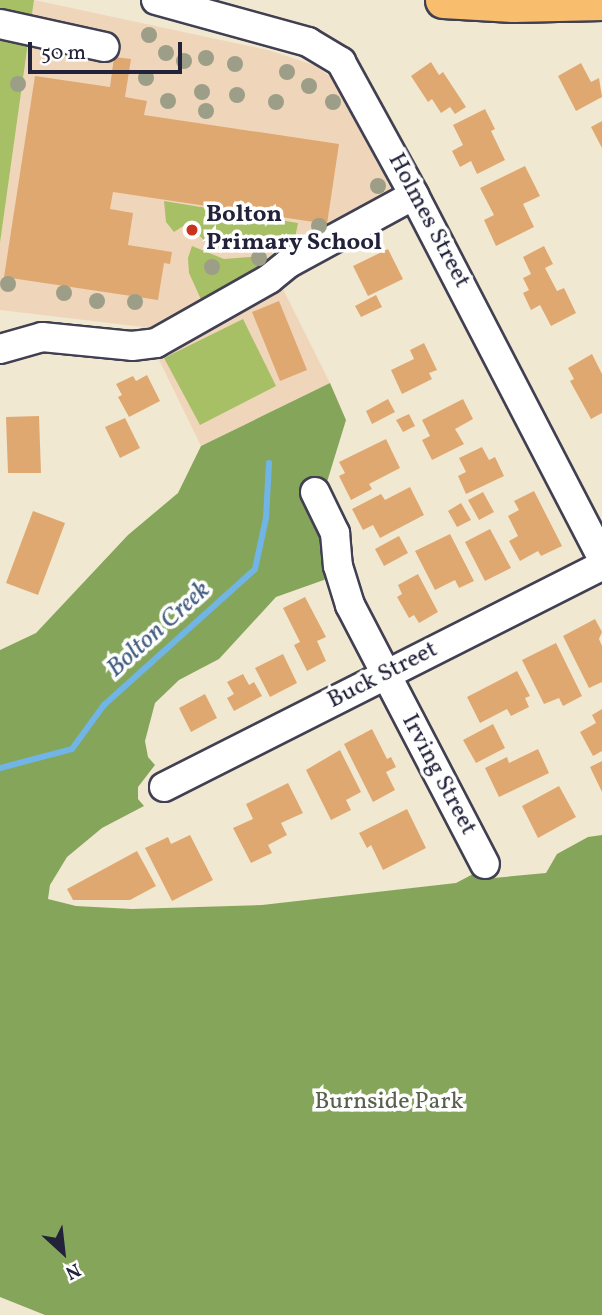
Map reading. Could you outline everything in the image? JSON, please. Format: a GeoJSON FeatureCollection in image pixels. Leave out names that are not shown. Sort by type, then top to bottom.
{"type":"FeatureCollection","features":[{"type":"Feature","properties":{"kind":"main road"},"geometry":{"type":"LineString","coordinates":[[443,0],[513,4],[602,2]]}},
{"type":"Feature","properties":{"kind":"street","name":"Holmes Street"},"geometry":{"type":"LineString","coordinates":[[156,0],[308,42],[330,53],[351,75],[602,556]]}},
{"type":"Feature","properties":{"kind":"street"},"geometry":{"type":"LineString","coordinates":[[0,24],[105,47]]}},
{"type":"Feature","properties":{"kind":"street"},"geometry":{"type":"LineString","coordinates":[[0,349],[42,337],[132,346],[156,343],[258,285],[289,263],[414,195]]}},
{"type":"Feature","properties":{"kind":"street","name":"Irving Street"},"geometry":{"type":"LineString","coordinates":[[315,492],[335,533],[338,566],[350,605],[485,863]]}},
{"type":"Feature","properties":{"kind":"street","name":"Buck Street"},"geometry":{"type":"LineString","coordinates":[[164,787],[602,566]]}},
{"type":"Feature","properties":{"kind":"shaded area","name":"Bolton Primary School"},"geometry":{"type":"Polygon","coordinates":[[[34,0],[268,50],[314,65],[332,78],[406,217],[281,285],[330,383],[201,446],[143,327],[0,310],[0,243],[34,0]]]}},
{"type":"Feature","properties":{"kind":"green space"},"geometry":{"type":"Polygon","coordinates":[[[0,0],[34,0],[0,243],[0,0]]]}},
{"type":"Feature","properties":{"kind":"green space"},"geometry":{"type":"Polygon","coordinates":[[[164,201],[298,223],[295,238],[272,250],[255,246],[240,250],[211,248],[188,223],[174,232],[166,222],[164,201]]]}},
{"type":"Feature","properties":{"kind":"green space"},"geometry":{"type":"Polygon","coordinates":[[[192,246],[224,259],[263,256],[255,277],[204,306],[189,273],[188,258],[192,246]]]}},
{"type":"Feature","properties":{"kind":"green space"},"geometry":{"type":"Polygon","coordinates":[[[243,319],[276,386],[200,425],[164,358],[243,319]]]}},
{"type":"Feature","properties":{"kind":"green space","name":"Burnside Park"},"geometry":{"type":"Polygon","coordinates":[[[330,383],[346,420],[327,482],[306,493],[335,576],[276,597],[219,659],[179,680],[155,703],[145,741],[148,757],[155,765],[138,787],[138,799],[144,806],[102,828],[67,857],[50,885],[48,899],[76,906],[132,909],[262,905],[456,883],[477,872],[493,878],[546,873],[557,854],[588,837],[602,835],[602,1315],[45,1315],[0,1297],[0,650],[36,633],[128,535],[178,493],[201,446],[330,383]]]}},
{"type":"Feature","properties":{"kind":"building"},"geometry":{"type":"Polygon","coordinates":[[[114,57],[131,59],[125,97],[147,101],[144,115],[339,144],[327,224],[113,192],[110,209],[133,213],[128,245],[172,252],[170,264],[164,263],[158,300],[4,277],[35,76],[110,87],[114,57]]]}},
{"type":"Feature","properties":{"kind":"building"},"geometry":{"type":"Polygon","coordinates":[[[431,62],[439,75],[443,72],[466,107],[455,114],[450,107],[441,113],[432,99],[428,102],[411,76],[431,62]]]}},
{"type":"Feature","properties":{"kind":"building"},"geometry":{"type":"Polygon","coordinates":[[[581,63],[591,82],[599,78],[602,97],[576,111],[558,76],[581,63]]]}},
{"type":"Feature","properties":{"kind":"building"},"geometry":{"type":"Polygon","coordinates":[[[485,109],[495,129],[491,131],[505,160],[477,174],[471,161],[460,167],[452,151],[463,145],[453,125],[485,109]]]}},
{"type":"Feature","properties":{"kind":"building"},"geometry":{"type":"Polygon","coordinates":[[[602,121],[602,148],[591,127],[602,121]]]}},
{"type":"Feature","properties":{"kind":"building"},"geometry":{"type":"Polygon","coordinates":[[[525,166],[540,196],[523,204],[534,227],[496,246],[484,220],[494,215],[480,188],[525,166]]]}},
{"type":"Feature","properties":{"kind":"building"},"geometry":{"type":"Polygon","coordinates":[[[544,246],[553,264],[545,268],[557,291],[564,288],[576,313],[551,326],[540,305],[531,310],[523,293],[529,290],[523,278],[531,274],[523,257],[544,246]]]}},
{"type":"Feature","properties":{"kind":"building"},"geometry":{"type":"Polygon","coordinates":[[[388,249],[403,279],[368,296],[353,266],[388,249]]]}},
{"type":"Feature","properties":{"kind":"building"},"geometry":{"type":"Polygon","coordinates":[[[376,295],[382,307],[361,317],[355,306],[376,295]]]}},
{"type":"Feature","properties":{"kind":"building"},"geometry":{"type":"Polygon","coordinates":[[[279,301],[307,370],[280,381],[252,312],[279,301]]]}},
{"type":"Feature","properties":{"kind":"building"},"geometry":{"type":"Polygon","coordinates":[[[424,343],[437,370],[429,373],[432,379],[402,394],[391,370],[414,359],[410,350],[424,343]]]}},
{"type":"Feature","properties":{"kind":"building"},"geometry":{"type":"Polygon","coordinates":[[[592,354],[602,374],[602,413],[591,419],[570,381],[574,379],[568,368],[592,354]]]}},
{"type":"Feature","properties":{"kind":"building"},"geometry":{"type":"Polygon","coordinates":[[[147,375],[160,401],[129,417],[118,397],[122,395],[116,384],[133,376],[136,381],[147,375]]]}},
{"type":"Feature","properties":{"kind":"building"},"geometry":{"type":"Polygon","coordinates":[[[388,399],[395,412],[372,424],[366,411],[388,399]]]}},
{"type":"Feature","properties":{"kind":"building"},"geometry":{"type":"Polygon","coordinates":[[[463,399],[473,419],[455,429],[464,444],[432,460],[422,440],[430,436],[422,420],[463,399]]]}},
{"type":"Feature","properties":{"kind":"building"},"geometry":{"type":"Polygon","coordinates":[[[409,414],[415,426],[403,432],[396,420],[409,414]]]}},
{"type":"Feature","properties":{"kind":"building"},"geometry":{"type":"Polygon","coordinates":[[[39,416],[41,473],[8,473],[6,417],[39,416]]]}},
{"type":"Feature","properties":{"kind":"building"},"geometry":{"type":"Polygon","coordinates":[[[125,418],[140,448],[120,458],[105,427],[125,418]]]}},
{"type":"Feature","properties":{"kind":"building"},"geometry":{"type":"Polygon","coordinates":[[[386,439],[400,468],[369,484],[372,489],[351,500],[339,476],[345,473],[339,462],[386,439]]]}},
{"type":"Feature","properties":{"kind":"building"},"geometry":{"type":"Polygon","coordinates":[[[482,447],[489,460],[495,457],[504,476],[466,494],[458,476],[466,472],[459,458],[482,447]]]}},
{"type":"Feature","properties":{"kind":"building"},"geometry":{"type":"Polygon","coordinates":[[[410,487],[424,515],[380,538],[373,525],[363,530],[352,509],[381,494],[385,500],[410,487]]]}},
{"type":"Feature","properties":{"kind":"building"},"geometry":{"type":"Polygon","coordinates":[[[534,491],[562,546],[541,556],[538,551],[520,561],[509,541],[518,536],[508,516],[519,510],[514,501],[534,491]]]}},
{"type":"Feature","properties":{"kind":"building"},"geometry":{"type":"Polygon","coordinates":[[[483,492],[494,512],[479,520],[468,500],[483,492]]]}},
{"type":"Feature","properties":{"kind":"building"},"geometry":{"type":"Polygon","coordinates":[[[461,503],[471,520],[457,527],[448,511],[461,503]]]}},
{"type":"Feature","properties":{"kind":"building"},"geometry":{"type":"Polygon","coordinates":[[[33,511],[65,523],[38,595],[6,583],[33,511]]]}},
{"type":"Feature","properties":{"kind":"building"},"geometry":{"type":"Polygon","coordinates":[[[490,529],[511,568],[485,581],[465,542],[490,529]]]}},
{"type":"Feature","properties":{"kind":"building"},"geometry":{"type":"Polygon","coordinates":[[[450,534],[474,581],[459,588],[455,580],[435,590],[415,551],[450,534]]]}},
{"type":"Feature","properties":{"kind":"building"},"geometry":{"type":"Polygon","coordinates":[[[399,536],[408,553],[384,566],[375,549],[399,536]]]}},
{"type":"Feature","properties":{"kind":"building"},"geometry":{"type":"Polygon","coordinates":[[[418,574],[438,612],[419,623],[414,615],[409,618],[397,597],[402,594],[398,585],[418,574]]]}},
{"type":"Feature","properties":{"kind":"building"},"geometry":{"type":"Polygon","coordinates":[[[305,597],[326,637],[317,641],[326,661],[307,671],[294,645],[300,642],[283,608],[305,597]]]}},
{"type":"Feature","properties":{"kind":"building"},"geometry":{"type":"Polygon","coordinates":[[[595,619],[602,632],[599,639],[602,646],[602,682],[589,688],[563,636],[595,619]]]}},
{"type":"Feature","properties":{"kind":"building"},"geometry":{"type":"Polygon","coordinates":[[[556,643],[582,696],[563,706],[559,698],[544,704],[522,660],[556,643]]]}},
{"type":"Feature","properties":{"kind":"building"},"geometry":{"type":"Polygon","coordinates":[[[283,654],[297,683],[270,697],[255,668],[283,654]]]}},
{"type":"Feature","properties":{"kind":"building"},"geometry":{"type":"Polygon","coordinates":[[[517,671],[530,696],[525,698],[529,707],[511,716],[507,709],[480,723],[467,697],[517,671]]]}},
{"type":"Feature","properties":{"kind":"building"},"geometry":{"type":"Polygon","coordinates":[[[243,674],[249,685],[254,682],[262,696],[234,711],[227,698],[234,694],[227,682],[243,674]]]}},
{"type":"Feature","properties":{"kind":"building"},"geometry":{"type":"Polygon","coordinates":[[[205,694],[217,718],[191,732],[179,708],[205,694]]]}},
{"type":"Feature","properties":{"kind":"building"},"geometry":{"type":"Polygon","coordinates":[[[602,709],[602,751],[593,756],[580,732],[596,723],[592,715],[602,709]]]}},
{"type":"Feature","properties":{"kind":"building"},"geometry":{"type":"Polygon","coordinates":[[[493,724],[505,748],[476,763],[463,740],[493,724]]]}},
{"type":"Feature","properties":{"kind":"building"},"geometry":{"type":"Polygon","coordinates":[[[372,729],[387,759],[391,757],[396,767],[386,772],[395,790],[373,802],[344,744],[372,729]]]}},
{"type":"Feature","properties":{"kind":"building"},"geometry":{"type":"Polygon","coordinates":[[[538,749],[549,773],[499,797],[485,768],[507,757],[509,763],[538,749]]]}},
{"type":"Feature","properties":{"kind":"building"},"geometry":{"type":"Polygon","coordinates":[[[340,750],[361,792],[346,800],[351,810],[331,820],[306,770],[340,750]]]}},
{"type":"Feature","properties":{"kind":"building"},"geometry":{"type":"Polygon","coordinates":[[[602,761],[602,792],[590,767],[602,761]]]}},
{"type":"Feature","properties":{"kind":"building"},"geometry":{"type":"Polygon","coordinates":[[[288,783],[303,813],[281,823],[287,835],[268,845],[272,853],[251,863],[233,828],[253,819],[246,804],[288,783]]]}},
{"type":"Feature","properties":{"kind":"building"},"geometry":{"type":"Polygon","coordinates":[[[559,786],[576,817],[538,838],[522,806],[559,786]]]}},
{"type":"Feature","properties":{"kind":"building"},"geometry":{"type":"Polygon","coordinates":[[[407,809],[426,848],[383,870],[371,845],[367,848],[359,833],[407,809]]]}},
{"type":"Feature","properties":{"kind":"building"},"geometry":{"type":"Polygon","coordinates":[[[190,835],[213,880],[172,901],[145,848],[168,837],[171,844],[190,835]]]}},
{"type":"Feature","properties":{"kind":"building"},"geometry":{"type":"Polygon","coordinates":[[[137,851],[156,886],[130,900],[73,900],[67,889],[137,851]]]}},
{"type":"Feature","properties":{"kind":"waterway","name":"Bolton Creek"},"geometry":{"type":"LineString","coordinates":[[0,768],[72,749],[104,705],[255,569],[266,518],[269,463]]}},
{"type":"Feature","properties":{"kind":"place","name":"Bolton Primary School"},"geometry":{"type":"Point","coordinates":[192,230]}}]}
